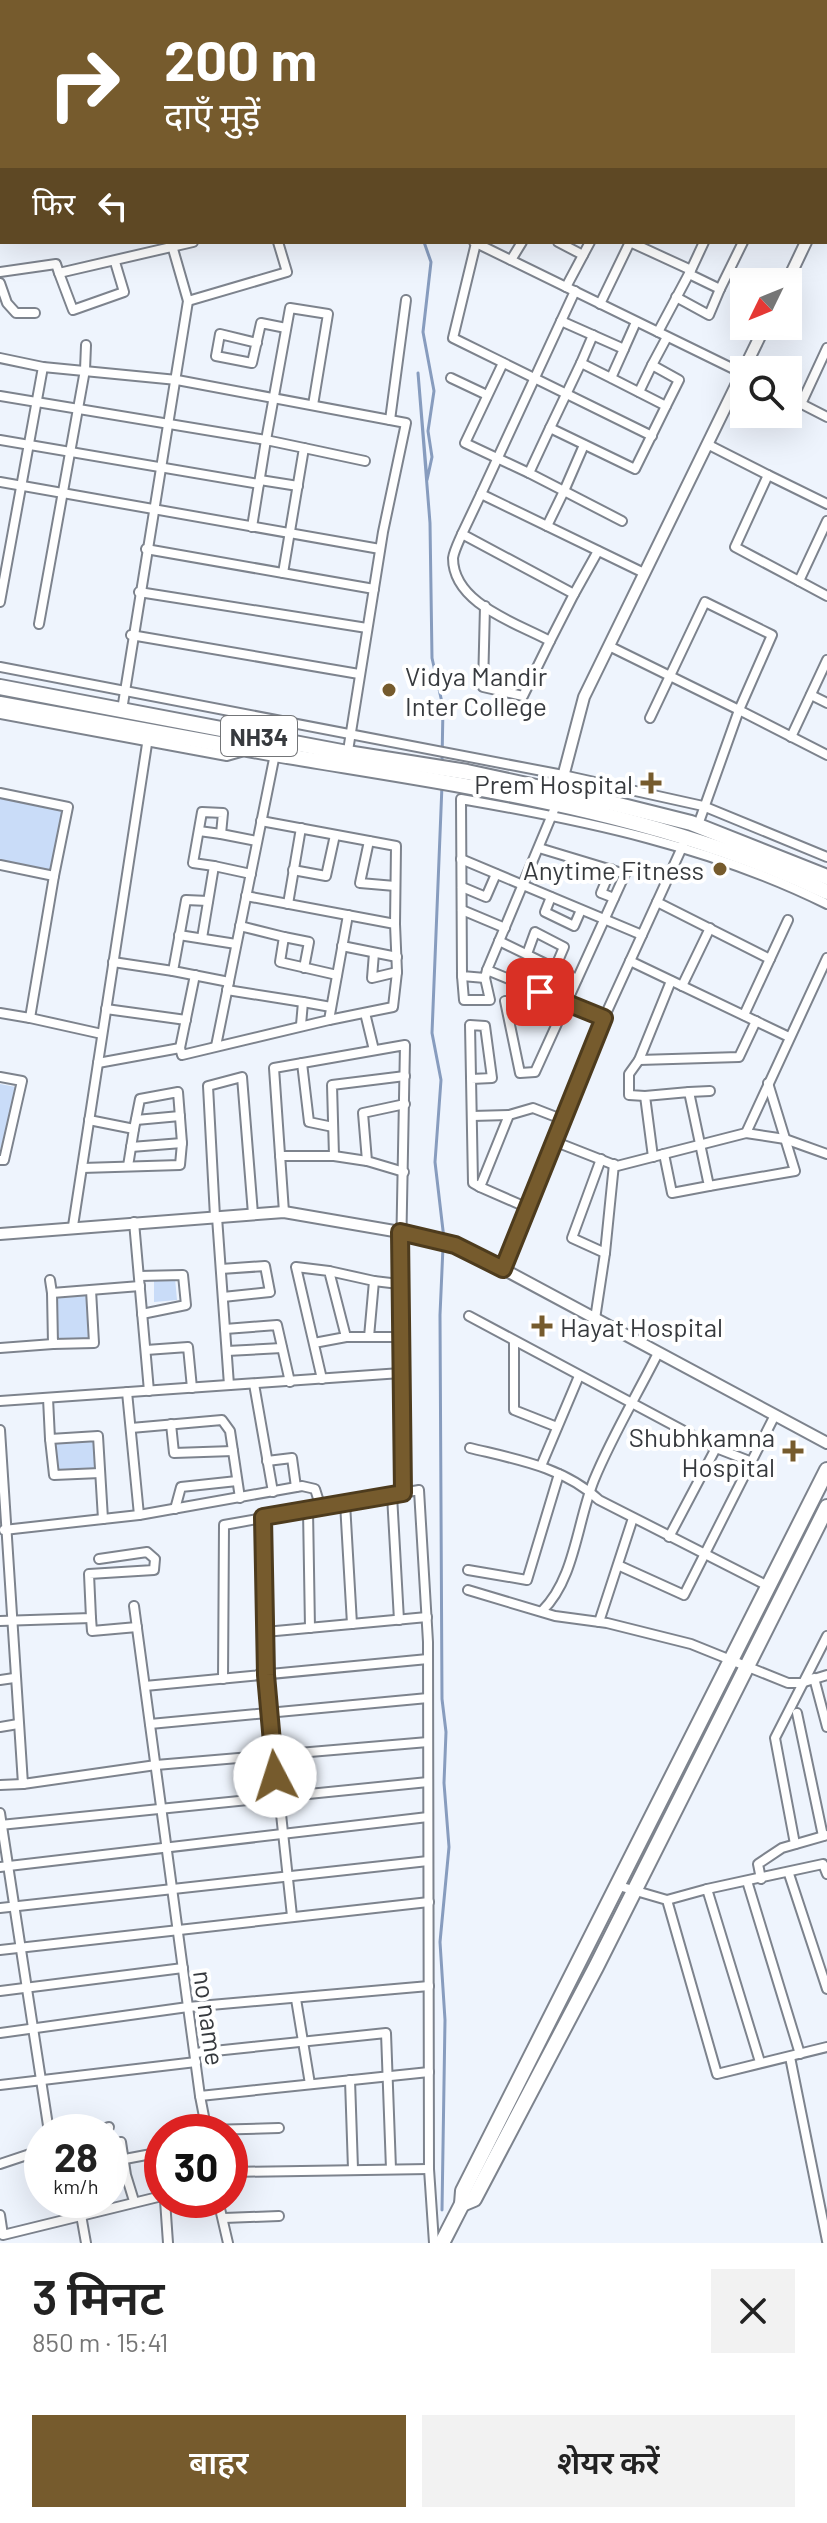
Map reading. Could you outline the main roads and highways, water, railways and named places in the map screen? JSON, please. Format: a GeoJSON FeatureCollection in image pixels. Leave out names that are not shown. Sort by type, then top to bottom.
{"type":"FeatureCollection","features":[{"type":"Feature","properties":{"kind":"main road","name":"NH34"},"geometry":{"type":"LineString","coordinates":[[0,687],[347,759]]}},
{"type":"Feature","properties":{"kind":"main road","name":"NH34"},"geometry":{"type":"LineString","coordinates":[[0,704],[120,726],[148,736],[275,754],[347,759],[467,778],[556,804],[689,836],[827,877]]}},
{"type":"Feature","properties":{"kind":"main road"},"geometry":{"type":"LineString","coordinates":[[120,726],[122,710]]}},
{"type":"Feature","properties":{"kind":"main road","name":"NH34"},"geometry":{"type":"LineString","coordinates":[[689,836],[827,892]]}},
{"type":"Feature","properties":{"kind":"main road"},"geometry":{"type":"LineString","coordinates":[[462,2204],[474,2199],[634,1893],[740,1662],[768,1586],[827,1470]]}},
{"type":"Feature","properties":{"kind":"main road"},"geometry":{"type":"LineString","coordinates":[[442,2243],[462,2204],[463,2191],[619,1886],[827,1509]]}},
{"type":"Feature","properties":{"kind":"main road"},"geometry":{"type":"LineString","coordinates":[[582,1959],[596,1967]]}},
{"type":"Feature","properties":{"kind":"waterway"},"geometry":{"type":"LineString","coordinates":[[425,244],[431,262],[423,332],[434,391],[428,431],[432,457],[427,480],[418,373],[430,523],[432,658],[443,707],[442,762]]}},
{"type":"Feature","properties":{"kind":"waterway"},"geometry":{"type":"LineString","coordinates":[[442,785],[432,1033],[441,1080],[435,1162],[444,1239]]}},
{"type":"Feature","properties":{"kind":"waterway"},"geometry":{"type":"LineString","coordinates":[[442,2210],[445,2020],[440,1942],[449,1847],[444,1783],[446,1732],[442,1699],[440,1315],[443,1247]]}},
{"type":"Feature","properties":{"kind":"place","name":"Vidya Mandir Inter College"},"geometry":{"type":"Point","coordinates":[389,690]}},
{"type":"Feature","properties":{"kind":"place","name":"Prem Hospital"},"geometry":{"type":"Point","coordinates":[651,783]}},
{"type":"Feature","properties":{"kind":"place","name":"Anytime Fitness"},"geometry":{"type":"Point","coordinates":[720,869]}},
{"type":"Feature","properties":{"kind":"place","name":"Hayat Hospital"},"geometry":{"type":"Point","coordinates":[542,1326]}},
{"type":"Feature","properties":{"kind":"place","name":"Shubhkamna Hospital"},"geometry":{"type":"Point","coordinates":[793,1451]}}]}
